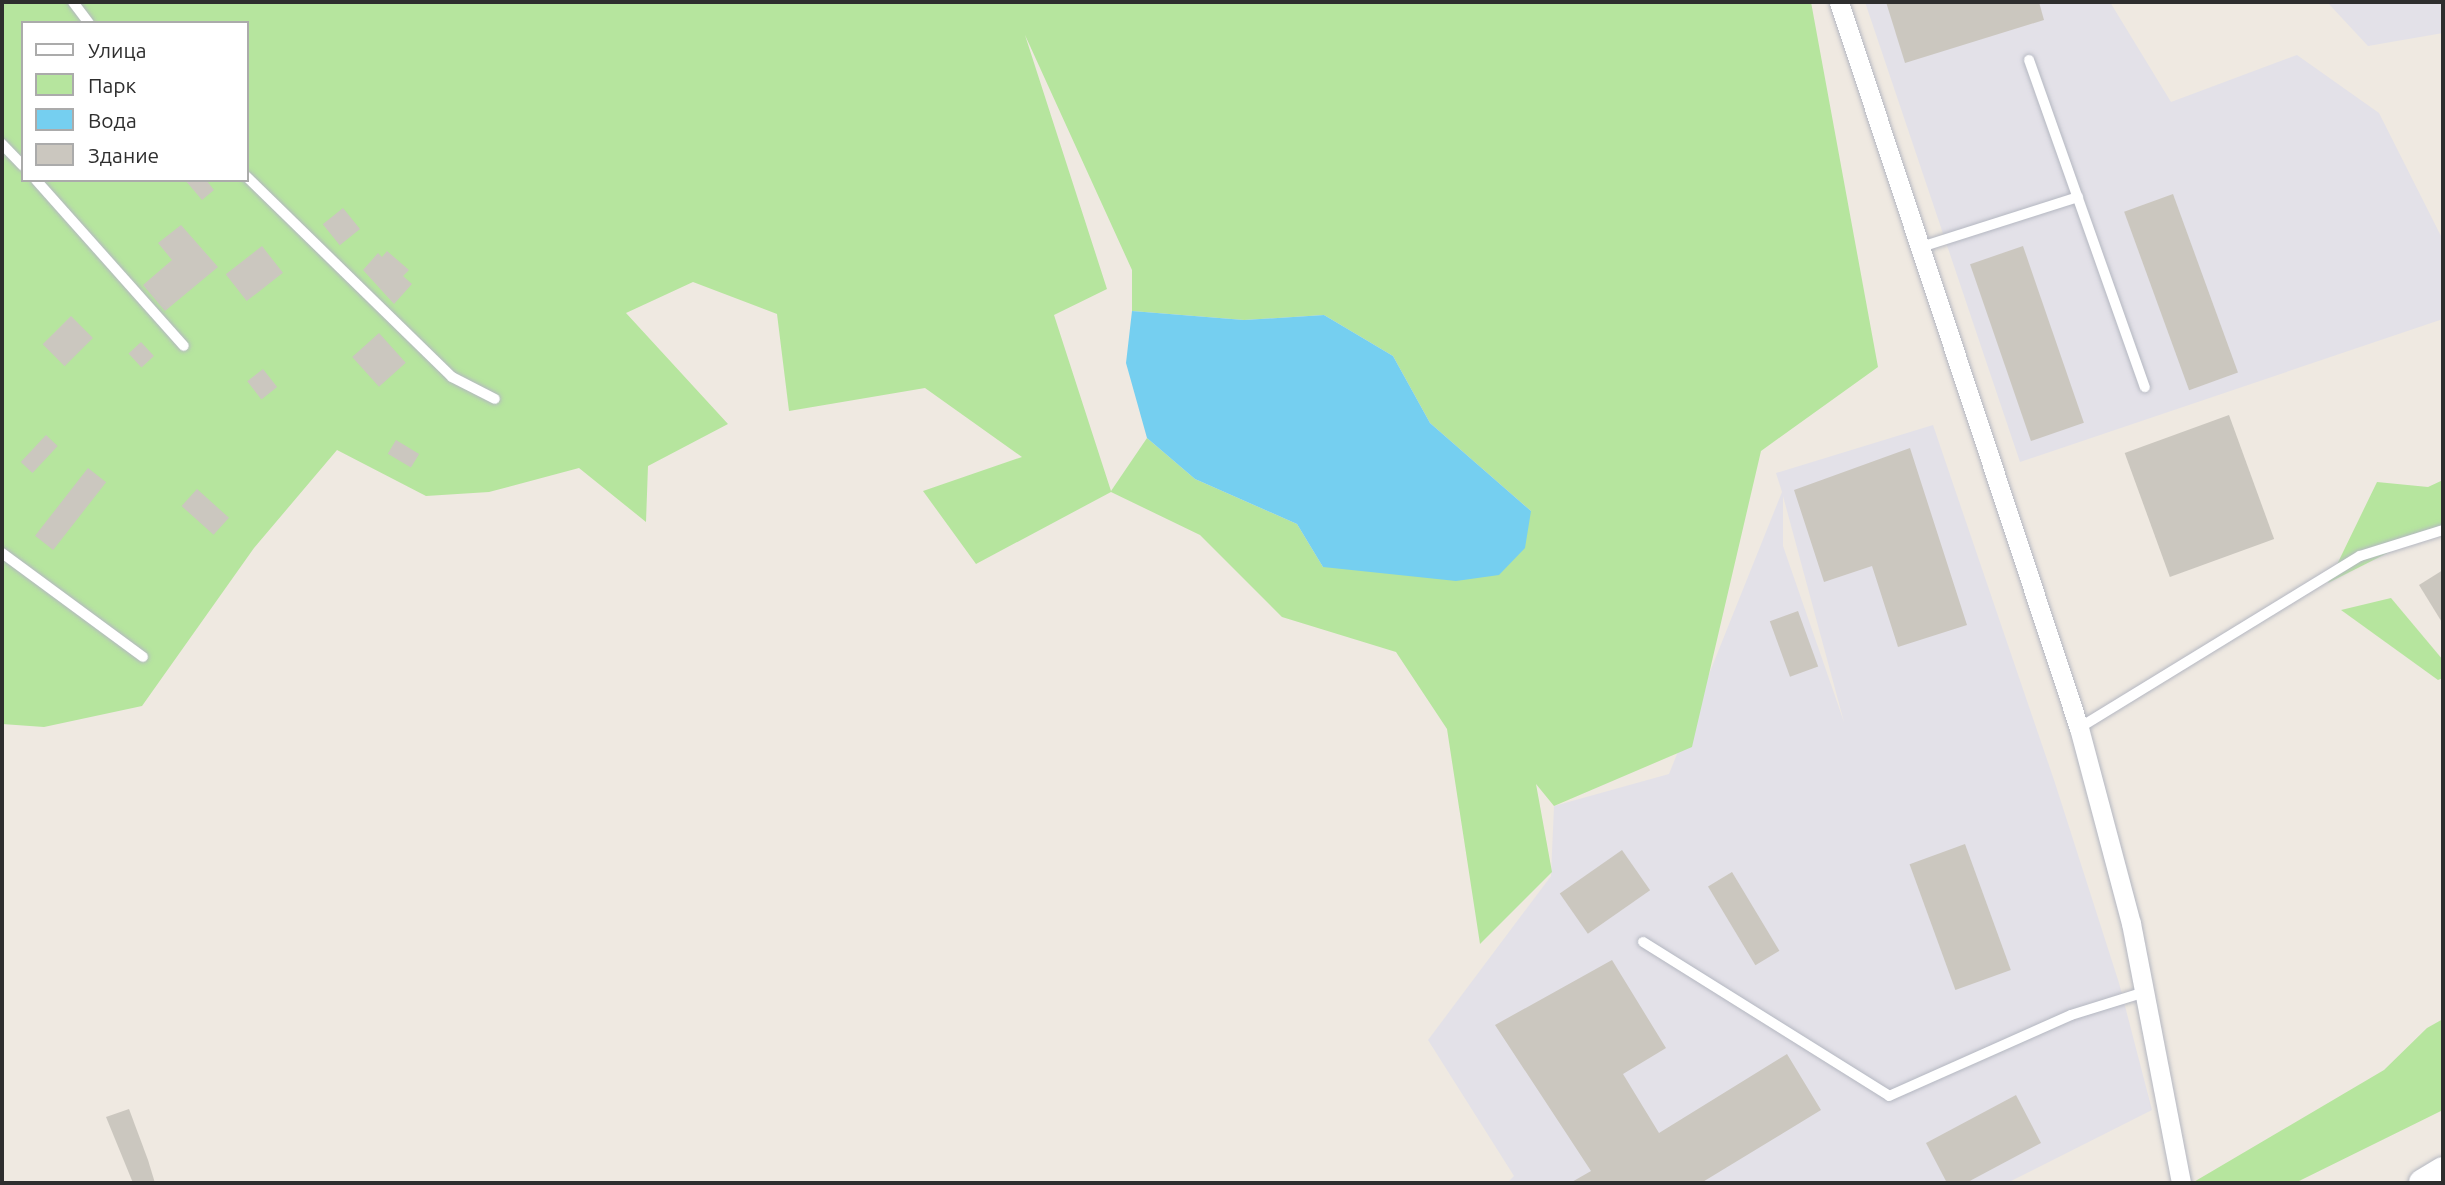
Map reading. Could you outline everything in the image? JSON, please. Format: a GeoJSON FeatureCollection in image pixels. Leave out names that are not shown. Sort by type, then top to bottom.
{"type":"FeatureCollection","features":[{"type":"Feature","properties":{"kind":"main road"},"geometry":{"type":"LineString","coordinates":[[2423,1183],[2443,1171]]}},
{"type":"Feature","properties":{"kind":"street"},"geometry":{"type":"LineString","coordinates":[[1839,2],[1917,248],[2078,728],[2131,923],[2181,1183]]}},
{"type":"Feature","properties":{"kind":"lane"},"geometry":{"type":"LineString","coordinates":[[73,2],[87,21]]}},
{"type":"Feature","properties":{"kind":"lane"},"geometry":{"type":"LineString","coordinates":[[2029,60],[2145,387]]}},
{"type":"Feature","properties":{"kind":"lane"},"geometry":{"type":"LineString","coordinates":[[2,144],[21,164]]}},
{"type":"Feature","properties":{"kind":"lane"},"geometry":{"type":"LineString","coordinates":[[248,178],[452,377],[495,399]]}},
{"type":"Feature","properties":{"kind":"lane"},"geometry":{"type":"LineString","coordinates":[[38,182],[184,346]]}},
{"type":"Feature","properties":{"kind":"lane"},"geometry":{"type":"LineString","coordinates":[[1917,248],[2078,197]]}},
{"type":"Feature","properties":{"kind":"lane"},"geometry":{"type":"LineString","coordinates":[[2078,728],[2360,556],[2443,530]]}},
{"type":"Feature","properties":{"kind":"lane"},"geometry":{"type":"LineString","coordinates":[[2,552],[143,657]]}},
{"type":"Feature","properties":{"kind":"lane"},"geometry":{"type":"LineString","coordinates":[[1643,942],[1889,1096],[2071,1015],[2145,992]]}},
{"type":"Feature","properties":{"kind":"shaded area"},"geometry":{"type":"Polygon","coordinates":[[[1865,2],[2110,2],[2171,102],[2297,55],[2379,113],[2443,240],[2443,319],[2020,462],[1865,2]]]}},
{"type":"Feature","properties":{"kind":"shaded area"},"geometry":{"type":"Polygon","coordinates":[[[2327,2],[2443,2],[2443,33],[2368,46],[2327,2]]]}},
{"type":"Feature","properties":{"kind":"shaded area"},"geometry":{"type":"Polygon","coordinates":[[[1933,425],[2055,783],[2119,983],[2152,1110],[2007,1183],[1507,1183],[1514,1176],[1428,1040],[1551,876],[1554,806],[1669,774],[1782,492],[1776,473],[1933,425]],[[1783,496],[1783,546],[1844,722],[1783,496]]]}},
{"type":"Feature","properties":{"kind":"green space"},"geometry":{"type":"Polygon","coordinates":[[[2,2],[1811,2],[1878,367],[1761,451],[1692,747],[1554,806],[1536,784],[1552,872],[1480,944],[1447,729],[1396,652],[1282,617],[1200,535],[1111,492],[976,564],[923,491],[1022,457],[925,388],[789,411],[777,314],[693,282],[626,313],[728,424],[648,466],[646,522],[579,468],[489,492],[426,496],[337,450],[254,548],[142,706],[44,727],[2,724],[2,2]],[[1025,35],[1107,289],[1054,315],[1111,491],[1147,438],[1195,479],[1297,524],[1323,567],[1531,511],[1430,423],[1393,356],[1324,315],[1244,320],[1132,311],[1132,270],[1025,35]]]}},
{"type":"Feature","properties":{"kind":"green space"},"geometry":{"type":"Polygon","coordinates":[[[2443,480],[2443,525],[2328,583],[2377,482],[2428,487],[2443,480]]]}},
{"type":"Feature","properties":{"kind":"green space"},"geometry":{"type":"Polygon","coordinates":[[[2391,598],[2443,660],[2443,678],[2438,680],[2341,610],[2391,598]]]}},
{"type":"Feature","properties":{"kind":"green space"},"geometry":{"type":"Polygon","coordinates":[[[2443,1019],[2443,1110],[2295,1183],[2192,1183],[2384,1070],[2427,1028],[2443,1019]]]}},
{"type":"Feature","properties":{"kind":"water"},"geometry":{"type":"Polygon","coordinates":[[[1132,311],[1244,320],[1324,315],[1393,356],[1430,423],[1531,511],[1525,548],[1499,575],[1456,581],[1323,567],[1297,524],[1195,479],[1147,438],[1126,363],[1132,311]]]}},
{"type":"Feature","properties":{"kind":"building"},"geometry":{"type":"Polygon","coordinates":[[[1886,2],[2039,2],[2044,20],[1905,63],[1886,2]]]}},
{"type":"Feature","properties":{"kind":"building"},"geometry":{"type":"Polygon","coordinates":[[[187,182],[208,182],[214,190],[202,200],[187,182]]]}},
{"type":"Feature","properties":{"kind":"building"},"geometry":{"type":"Polygon","coordinates":[[[2173,194],[2238,373],[2189,390],[2124,212],[2173,194]]]}},
{"type":"Feature","properties":{"kind":"building"},"geometry":{"type":"Polygon","coordinates":[[[343,208],[360,229],[340,245],[323,224],[343,208]]]}},
{"type":"Feature","properties":{"kind":"building"},"geometry":{"type":"Polygon","coordinates":[[[181,225],[218,267],[165,311],[143,285],[172,260],[158,243],[181,225]]]}},
{"type":"Feature","properties":{"kind":"building"},"geometry":{"type":"Polygon","coordinates":[[[262,246],[283,273],[247,301],[226,274],[262,246]]]}},
{"type":"Feature","properties":{"kind":"building"},"geometry":{"type":"Polygon","coordinates":[[[2023,246],[2084,423],[2031,441],[1970,264],[2023,246]]]}},
{"type":"Feature","properties":{"kind":"building"},"geometry":{"type":"Polygon","coordinates":[[[387,251],[409,270],[403,276],[412,284],[394,304],[363,270],[378,253],[382,257],[387,251]]]}},
{"type":"Feature","properties":{"kind":"building"},"geometry":{"type":"Polygon","coordinates":[[[71,316],[93,338],[65,366],[43,344],[71,316]]]}},
{"type":"Feature","properties":{"kind":"building"},"geometry":{"type":"Polygon","coordinates":[[[379,333],[406,363],[379,387],[352,357],[379,333]]]}},
{"type":"Feature","properties":{"kind":"building"},"geometry":{"type":"Polygon","coordinates":[[[141,342],[154,356],[142,367],[129,354],[141,342]]]}},
{"type":"Feature","properties":{"kind":"building"},"geometry":{"type":"Polygon","coordinates":[[[263,369],[277,387],[261,399],[247,381],[263,369]]]}},
{"type":"Feature","properties":{"kind":"building"},"geometry":{"type":"Polygon","coordinates":[[[2229,415],[2274,539],[2170,577],[2125,453],[2229,415]]]}},
{"type":"Feature","properties":{"kind":"building"},"geometry":{"type":"Polygon","coordinates":[[[46,435],[58,446],[32,473],[21,462],[46,435]]]}},
{"type":"Feature","properties":{"kind":"building"},"geometry":{"type":"Polygon","coordinates":[[[396,440],[419,454],[411,468],[388,454],[396,440]]]}},
{"type":"Feature","properties":{"kind":"building"},"geometry":{"type":"Polygon","coordinates":[[[1910,448],[1967,625],[1898,647],[1872,566],[1824,582],[1794,490],[1910,448]]]}},
{"type":"Feature","properties":{"kind":"building"},"geometry":{"type":"Polygon","coordinates":[[[88,468],[106,482],[53,550],[35,536],[88,468]]]}},
{"type":"Feature","properties":{"kind":"building"},"geometry":{"type":"Polygon","coordinates":[[[197,489],[229,518],[214,535],[182,506],[197,489]]]}},
{"type":"Feature","properties":{"kind":"building"},"geometry":{"type":"Polygon","coordinates":[[[2443,570],[2443,624],[2419,585],[2443,570]]]}},
{"type":"Feature","properties":{"kind":"building"},"geometry":{"type":"Polygon","coordinates":[[[1798,611],[1818,666],[1790,677],[1770,621],[1798,611]]]}},
{"type":"Feature","properties":{"kind":"building"},"geometry":{"type":"Polygon","coordinates":[[[1965,844],[2011,970],[1955,990],[1910,864],[1965,844]]]}},
{"type":"Feature","properties":{"kind":"building"},"geometry":{"type":"Polygon","coordinates":[[[1622,850],[1650,890],[1588,934],[1560,894],[1622,850]]]}},
{"type":"Feature","properties":{"kind":"building"},"geometry":{"type":"Polygon","coordinates":[[[1732,872],[1779,951],[1755,965],[1708,886],[1732,872]]]}},
{"type":"Feature","properties":{"kind":"building"},"geometry":{"type":"Polygon","coordinates":[[[1612,960],[1666,1048],[1623,1074],[1659,1133],[1787,1054],[1821,1110],[1701,1183],[1570,1183],[1591,1171],[1495,1025],[1612,960]]]}},
{"type":"Feature","properties":{"kind":"building"},"geometry":{"type":"Polygon","coordinates":[[[2016,1095],[2041,1143],[1966,1183],[1947,1183],[1926,1143],[2016,1095]]]}},
{"type":"Feature","properties":{"kind":"building"},"geometry":{"type":"Polygon","coordinates":[[[129,1109],[155,1183],[133,1183],[106,1117],[129,1109]]]}}]}
